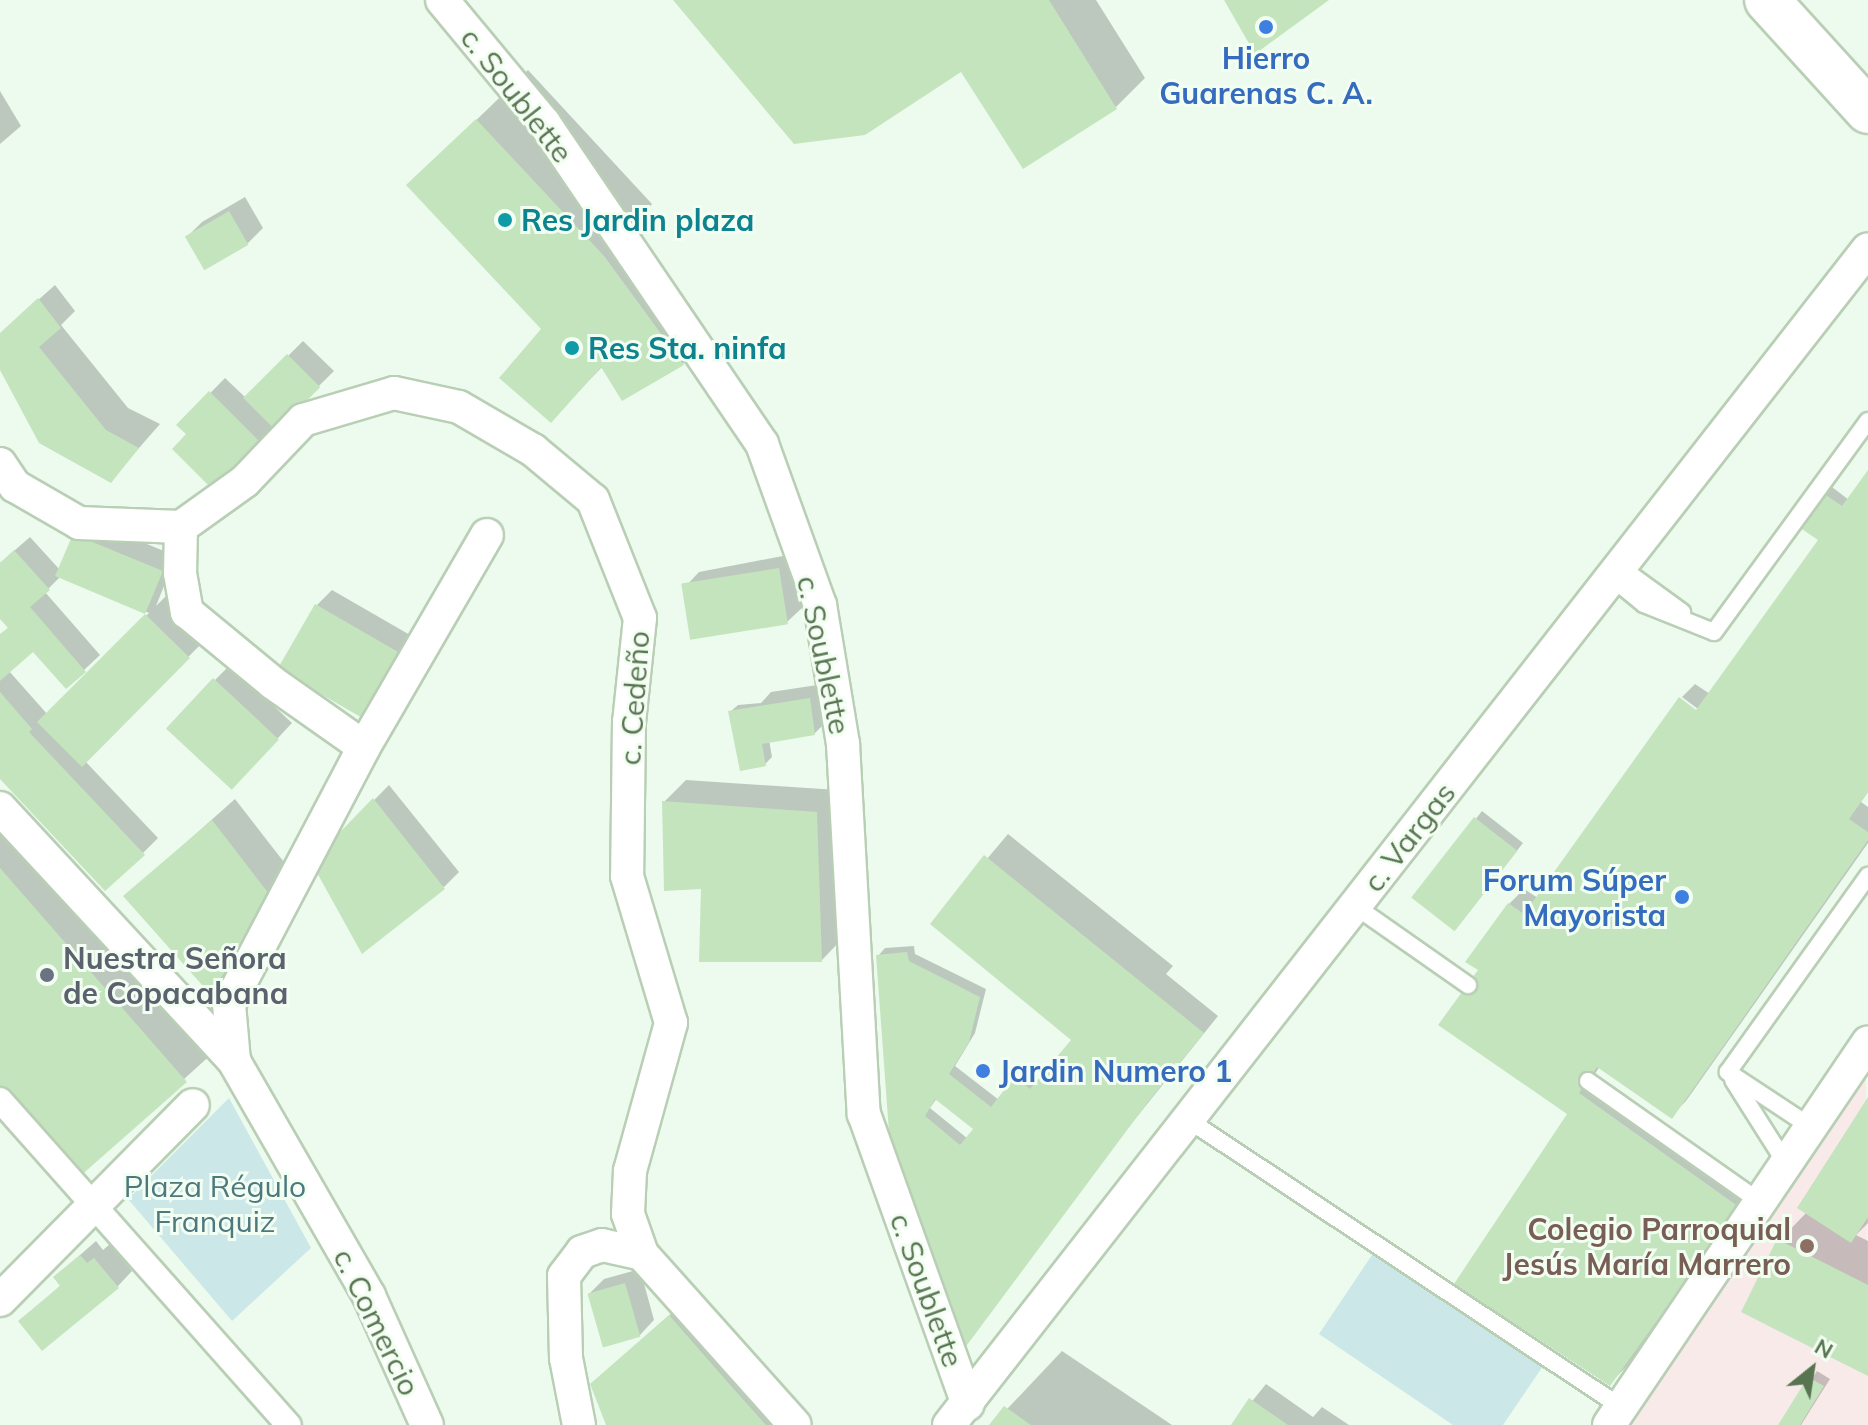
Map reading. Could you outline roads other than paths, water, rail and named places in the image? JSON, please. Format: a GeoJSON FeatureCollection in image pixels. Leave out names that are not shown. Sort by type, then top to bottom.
{"type":"FeatureCollection","features":[{"type":"Feature","properties":{"kind":"main road"},"geometry":{"type":"LineString","coordinates":[[1767,0],[1868,111]]}},
{"type":"Feature","properties":{"kind":"street","name":"c. Soublette"},"geometry":{"type":"LineString","coordinates":[[442,0],[544,123],[762,444],[820,605],[843,744],[864,1114],[958,1414]]}},
{"type":"Feature","properties":{"kind":"street","name":"c. Vargas"},"geometry":{"type":"LineString","coordinates":[[958,1414],[1868,249]]}},
{"type":"Feature","properties":{"kind":"street","name":"c. Cedeño"},"geometry":{"type":"LineString","coordinates":[[181,527],[245,481],[303,420],[394,393],[459,407],[533,450],[593,500],[640,618],[629,722],[627,876],[671,1023],[630,1171],[628,1214],[642,1254],[795,1425]]}},
{"type":"Feature","properties":{"kind":"street"},"geometry":{"type":"LineString","coordinates":[[0,464],[15,486],[79,523],[181,527],[180,573],[187,612],[273,683],[364,747]]}},
{"type":"Feature","properties":{"kind":"street"},"geometry":{"type":"LineString","coordinates":[[234,1061],[229,1004],[364,747],[487,535]]}},
{"type":"Feature","properties":{"kind":"street","name":"c. Comercio"},"geometry":{"type":"LineString","coordinates":[[0,808],[234,1061],[369,1296],[427,1425]]}},
{"type":"Feature","properties":{"kind":"street"},"geometry":{"type":"LineString","coordinates":[[1615,1416],[1868,1043]]}},
{"type":"Feature","properties":{"kind":"street"},"geometry":{"type":"LineString","coordinates":[[0,1100],[289,1425]]}},
{"type":"Feature","properties":{"kind":"street"},"geometry":{"type":"LineString","coordinates":[[0,1300],[193,1105]]}},
{"type":"Feature","properties":{"kind":"street"},"geometry":{"type":"LineString","coordinates":[[579,1425],[566,1358],[564,1276],[582,1252],[602,1245],[642,1254]]}},
{"type":"Feature","properties":{"kind":"lane"},"geometry":{"type":"LineString","coordinates":[[1616,572],[1714,632],[1868,421]]}},
{"type":"Feature","properties":{"kind":"lane"},"geometry":{"type":"LineString","coordinates":[[1728,1072],[1868,876]]}},
{"type":"Feature","properties":{"kind":"lane"},"geometry":{"type":"LineString","coordinates":[[1355,906],[1468,985]]}},
{"type":"Feature","properties":{"kind":"lane"},"geometry":{"type":"LineString","coordinates":[[1728,1072],[1811,1127]]}},
{"type":"Feature","properties":{"kind":"lane"},"geometry":{"type":"LineString","coordinates":[[1728,1072],[1778,1151],[1789,1159]]}},
{"type":"Feature","properties":{"kind":"lane"},"geometry":{"type":"LineString","coordinates":[[1588,1081],[1749,1194]]}},
{"type":"Feature","properties":{"kind":"lane"},"geometry":{"type":"LineString","coordinates":[[1187,1119],[1615,1416]]}},
{"type":"Feature","properties":{"kind":"place","name":"Hierro Guarenas C. A."},"geometry":{"type":"Point","coordinates":[1266,27]}},
{"type":"Feature","properties":{"kind":"place","name":"Res Jardin plaza"},"geometry":{"type":"Point","coordinates":[505,220]}},
{"type":"Feature","properties":{"kind":"place","name":"Res Sta. ninfa"},"geometry":{"type":"Point","coordinates":[572,348]}},
{"type":"Feature","properties":{"kind":"place","name":"Forum Súper Mayorista"},"geometry":{"type":"Point","coordinates":[1682,897]}},
{"type":"Feature","properties":{"kind":"place","name":"Nuestra Señora de Copacabana"},"geometry":{"type":"Point","coordinates":[47,975]}},
{"type":"Feature","properties":{"kind":"place","name":"Jardin Numero 1"},"geometry":{"type":"Point","coordinates":[983,1071]}},
{"type":"Feature","properties":{"kind":"place","name":"Colegio Parroquial Jesús María Marrero"},"geometry":{"type":"Point","coordinates":[1807,1246]}},
{"type":"Feature","properties":{"kind":"park label","name":"Plaza Régulo Franquiz"},"geometry":{"type":"Point","coordinates":[215,1203]}}]}
